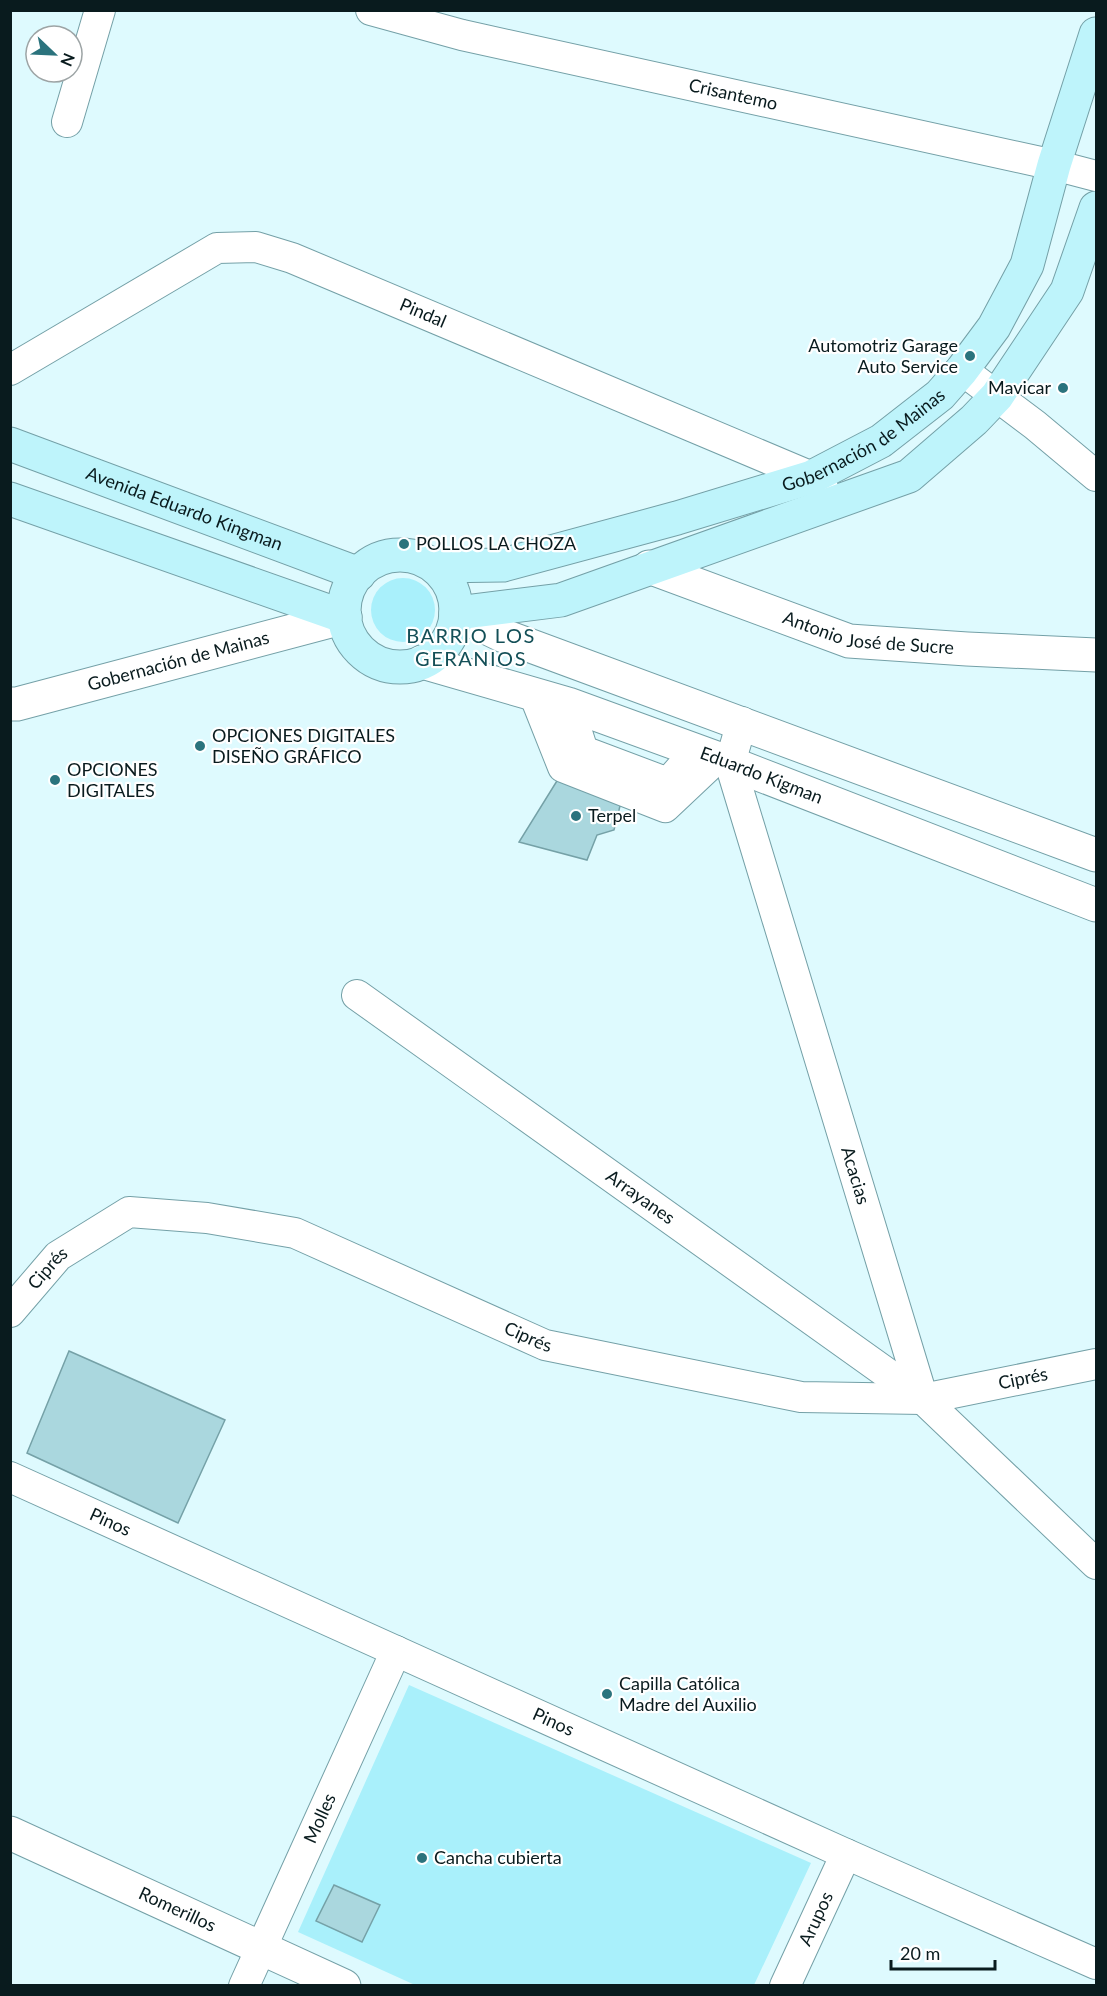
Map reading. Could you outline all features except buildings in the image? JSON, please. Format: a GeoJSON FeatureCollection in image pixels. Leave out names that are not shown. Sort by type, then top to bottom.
{"type":"FeatureCollection","features":[{"type":"Feature","properties":{"kind":"main road","name":"Gobernación de Mainas"},"geometry":{"type":"LineString","coordinates":[[434,566],[503,565],[677,518],[812,477],[880,441],[940,395],[994,327],[1028,265],[1054,165],[1096,34]]}},
{"type":"Feature","properties":{"kind":"main road","name":"Gobernación de Mainas"},"geometry":{"type":"LineString","coordinates":[[456,613],[561,600],[909,476],[974,420],[997,396],[1067,291],[1096,208]]}},
{"type":"Feature","properties":{"kind":"main road"},"geometry":{"type":"LineString","coordinates":[[25,450],[15,500],[345,617]]}},
{"type":"Feature","properties":{"kind":"main road","name":"Avenida Eduardo Kingman"},"geometry":{"type":"LineString","coordinates":[[25,450],[359,574]]}},
{"type":"Feature","properties":{"kind":"main road"},"geometry":{"type":"LineString","coordinates":[[395,555],[416,557],[434,566],[445,577],[452,590],[456,613],[455,624],[443,648],[422,662],[408,666],[382,664],[369,657],[350,636],[345,617],[350,587],[359,574],[375,561],[395,555]]}},
{"type":"Feature","properties":{"kind":"street"},"geometry":{"type":"LineString","coordinates":[[66,122],[99,10]]}},
{"type":"Feature","properties":{"kind":"street","name":"Crisantemo"},"geometry":{"type":"LineString","coordinates":[[371,10],[465,23],[1096,176]]}},
{"type":"Feature","properties":{"kind":"street","name":"Pindal"},"geometry":{"type":"LineString","coordinates":[[10,370],[217,248],[256,248],[292,258],[812,477],[838,502]]}},
{"type":"Feature","properties":{"kind":"street"},"geometry":{"type":"LineString","coordinates":[[962,370],[1096,476]]}},
{"type":"Feature","properties":{"kind":"street","name":"Antonio José de Sucre"},"geometry":{"type":"LineString","coordinates":[[649,567],[849,641],[967,650],[1096,655]]}},
{"type":"Feature","properties":{"kind":"street"},"geometry":{"type":"LineString","coordinates":[[456,613],[504,636],[742,722],[1096,855]]}},
{"type":"Feature","properties":{"kind":"street","name":"Gobernación de Mainas"},"geometry":{"type":"LineString","coordinates":[[10,704],[345,617]]}},
{"type":"Feature","properties":{"kind":"street","name":"Eduardo Kigman"},"geometry":{"type":"LineString","coordinates":[[422,662],[568,704],[714,757],[1096,905]]}},
{"type":"Feature","properties":{"kind":"street"},"geometry":{"type":"LineString","coordinates":[[534,694],[563,767],[665,807],[714,757],[742,722]]}},
{"type":"Feature","properties":{"kind":"street","name":"Acacias"},"geometry":{"type":"LineString","coordinates":[[714,757],[923,1399],[1096,1564]]}},
{"type":"Feature","properties":{"kind":"street","name":"Arrayanes"},"geometry":{"type":"LineString","coordinates":[[357,995],[923,1399]]}},
{"type":"Feature","properties":{"kind":"street","name":"Ciprés"},"geometry":{"type":"LineString","coordinates":[[10,1312],[58,1256],[129,1212],[207,1218],[295,1233],[544,1345],[801,1397],[923,1399],[1096,1364]]}},
{"type":"Feature","properties":{"kind":"street","name":"Pinos"},"geometry":{"type":"LineString","coordinates":[[10,1477],[846,1854],[1096,1964]]}},
{"type":"Feature","properties":{"kind":"street","name":"Molles"},"geometry":{"type":"LineString","coordinates":[[244,1986],[396,1650]]}},
{"type":"Feature","properties":{"kind":"street","name":"Romerillos"},"geometry":{"type":"LineString","coordinates":[[10,1833],[344,1986]]}},
{"type":"Feature","properties":{"kind":"street","name":"Arupos"},"geometry":{"type":"LineString","coordinates":[[785,1986],[846,1854]]}},
{"type":"Feature","properties":{"kind":"shaded area"},"geometry":{"type":"Polygon","coordinates":[[[397,578],[409,578],[426,587],[433,598],[435,610],[433,622],[426,633],[409,642],[397,642],[385,637],[376,628],[371,616],[371,604],[376,592],[385,583],[397,578]]]}},
{"type":"Feature","properties":{"kind":"shaded area"},"geometry":{"type":"Polygon","coordinates":[[[409,1685],[811,1863],[754,1985],[415,1985],[298,1932],[409,1685]]]}},
{"type":"Feature","properties":{"kind":"place","name":"Automotriz Garage Auto Service"},"geometry":{"type":"Point","coordinates":[970,356]}},
{"type":"Feature","properties":{"kind":"place","name":"Mavicar"},"geometry":{"type":"Point","coordinates":[1063,388]}},
{"type":"Feature","properties":{"kind":"place","name":"POLLOS LA CHOZA"},"geometry":{"type":"Point","coordinates":[404,544]}},
{"type":"Feature","properties":{"kind":"place","name":"OPCIONES DIGITALES DISEÑO GRÁFICO"},"geometry":{"type":"Point","coordinates":[200,746]}},
{"type":"Feature","properties":{"kind":"place","name":"OPCIONES DIGITALES"},"geometry":{"type":"Point","coordinates":[55,780]}},
{"type":"Feature","properties":{"kind":"place","name":"Terpel"},"geometry":{"type":"Point","coordinates":[576,816]}},
{"type":"Feature","properties":{"kind":"place","name":"Capilla Católica Madre del Auxilio"},"geometry":{"type":"Point","coordinates":[607,1694]}},
{"type":"Feature","properties":{"kind":"place","name":"Cancha cubierta"},"geometry":{"type":"Point","coordinates":[422,1858]}},
{"type":"Feature","properties":{"kind":"district","name":"BARRIO LOS GERANIOS"},"geometry":{"type":"Point","coordinates":[471,648]}}]}
